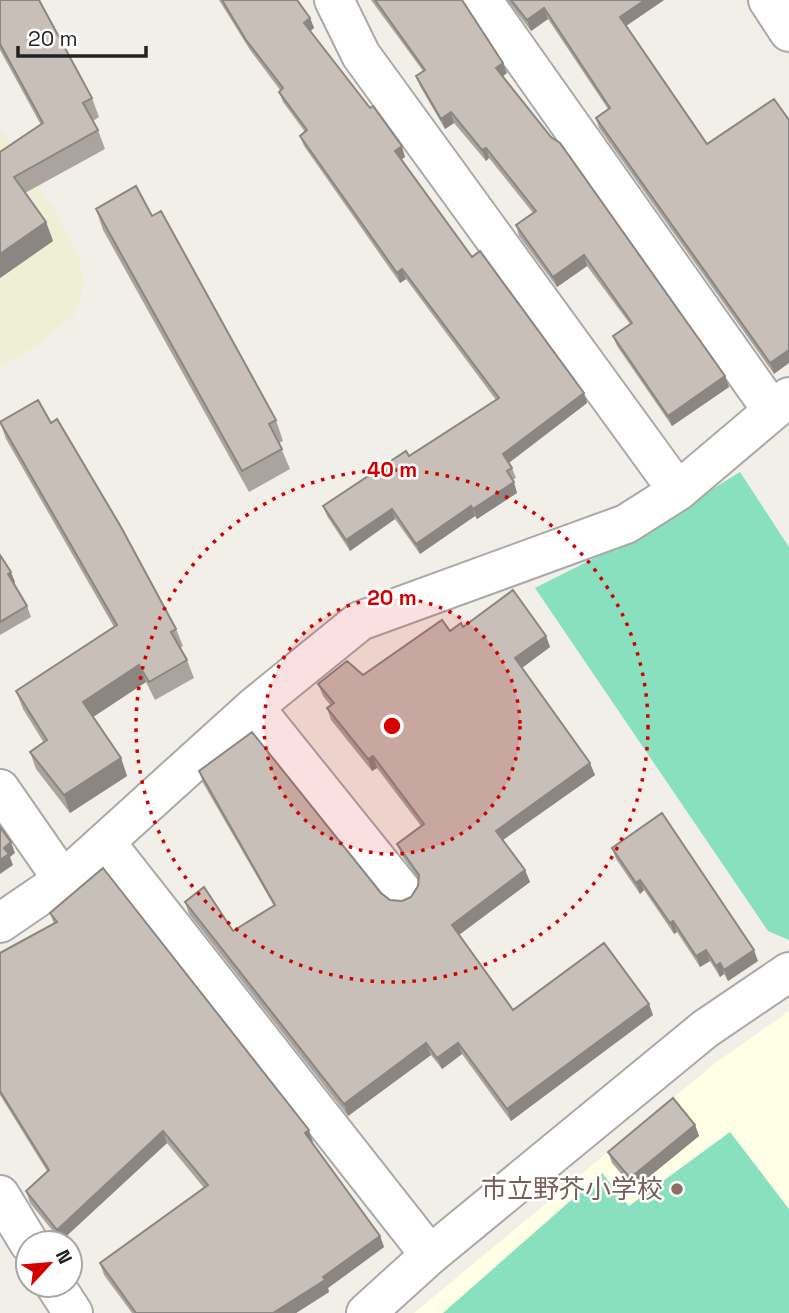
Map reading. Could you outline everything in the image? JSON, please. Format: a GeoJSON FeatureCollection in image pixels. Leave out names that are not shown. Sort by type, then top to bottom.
{"type":"FeatureCollection","features":[{"type":"Feature","properties":{"kind":"street"},"geometry":{"type":"LineString","coordinates":[[334,0],[361,55],[678,491]]}},
{"type":"Feature","properties":{"kind":"street"},"geometry":{"type":"LineString","coordinates":[[0,923],[63,880],[254,707],[359,621],[626,524],[678,491],[780,403],[482,0]]}},
{"type":"Feature","properties":{"kind":"street"},"geometry":{"type":"LineString","coordinates":[[768,0],[789,32]]}},
{"type":"Feature","properties":{"kind":"street"},"geometry":{"type":"LineString","coordinates":[[254,707],[402,891]]}},
{"type":"Feature","properties":{"kind":"street"},"geometry":{"type":"LineString","coordinates":[[0,789],[63,880]]}},
{"type":"Feature","properties":{"kind":"street"},"geometry":{"type":"LineString","coordinates":[[106,843],[430,1255]]}},
{"type":"Feature","properties":{"kind":"street"},"geometry":{"type":"LineString","coordinates":[[366,1313],[430,1255],[705,1029],[789,972]]}},
{"type":"Feature","properties":{"kind":"street"},"geometry":{"type":"LineString","coordinates":[[0,1195],[21,1229]]}},
{"type":"Feature","properties":{"kind":"shaded area"},"geometry":{"type":"Polygon","coordinates":[[[0,128],[57,214],[80,261],[84,285],[75,314],[44,340],[0,368],[0,128]]]}},
{"type":"Feature","properties":{"kind":"shaded area","name":"市立野芥小学校"},"geometry":{"type":"Polygon","coordinates":[[[789,1011],[789,1313],[414,1313],[714,1064],[789,1011]]]}},
{"type":"Feature","properties":{"kind":"green space"},"geometry":{"type":"Polygon","coordinates":[[[740,472],[789,547],[789,940],[768,931],[535,588],[632,539],[740,472]]]}},
{"type":"Feature","properties":{"kind":"green space","name":"市立野芥小学校"},"geometry":{"type":"Polygon","coordinates":[[[730,1132],[789,1209],[789,1313],[443,1313],[602,1173],[629,1206],[730,1132]]]}},
{"type":"Feature","properties":{"kind":"building"},"geometry":{"type":"Polygon","coordinates":[[[0,0],[39,0],[92,98],[83,103],[98,130],[14,177],[46,222],[0,254],[0,152],[43,123],[0,44],[0,0]]]}},
{"type":"Feature","properties":{"kind":"building"},"geometry":{"type":"Polygon","coordinates":[[[222,0],[297,0],[310,18],[304,23],[370,108],[373,106],[402,146],[395,151],[472,257],[480,251],[584,393],[503,454],[512,468],[507,471],[514,482],[473,509],[471,506],[416,544],[392,509],[346,540],[323,506],[406,451],[409,456],[499,398],[402,269],[397,273],[300,136],[307,130],[279,92],[283,88],[246,40],[222,0]]]}},
{"type":"Feature","properties":{"kind":"building"},"geometry":{"type":"Polygon","coordinates":[[[375,0],[462,0],[503,63],[496,68],[551,137],[560,143],[725,376],[668,416],[613,336],[632,323],[584,255],[553,277],[516,225],[536,211],[486,148],[482,150],[451,112],[441,119],[416,76],[425,70],[375,0]]]}},
{"type":"Feature","properties":{"kind":"building"},"geometry":{"type":"Polygon","coordinates":[[[511,0],[645,0],[620,17],[707,144],[774,99],[789,120],[789,350],[770,363],[596,118],[610,108],[544,8],[527,20],[511,0]]]}},
{"type":"Feature","properties":{"kind":"building"},"geometry":{"type":"Polygon","coordinates":[[[136,186],[152,216],[161,211],[276,420],[269,424],[282,449],[242,471],[96,209],[136,186]]]}},
{"type":"Feature","properties":{"kind":"building"},"geometry":{"type":"Polygon","coordinates":[[[38,400],[51,423],[57,419],[121,527],[176,629],[171,632],[187,660],[149,682],[139,665],[83,702],[121,758],[64,795],[30,752],[47,740],[16,691],[117,625],[0,422],[38,400]]]}},
{"type":"Feature","properties":{"kind":"building"},"geometry":{"type":"Polygon","coordinates":[[[0,555],[27,606],[0,622],[0,555]]]}},
{"type":"Feature","properties":{"kind":"building"},"geometry":{"type":"Polygon","coordinates":[[[513,590],[546,636],[515,658],[590,763],[496,831],[525,870],[452,925],[513,1010],[604,943],[649,1004],[507,1109],[458,1043],[437,1058],[426,1043],[344,1104],[185,902],[204,887],[233,931],[275,905],[199,771],[252,732],[381,893],[390,900],[402,901],[411,897],[418,886],[419,875],[397,844],[424,824],[373,756],[368,759],[327,708],[334,703],[318,684],[347,661],[363,675],[442,620],[450,631],[461,623],[463,627],[513,590]]]}},
{"type":"Feature","properties":{"kind":"building"},"geometry":{"type":"Polygon","coordinates":[[[662,813],[754,950],[724,970],[720,963],[716,966],[706,950],[696,956],[673,921],[670,923],[640,880],[636,883],[612,848],[662,813]]]}},
{"type":"Feature","properties":{"kind":"building"},"geometry":{"type":"Polygon","coordinates":[[[0,827],[11,842],[4,848],[9,854],[0,860],[0,827]]]}},
{"type":"Feature","properties":{"kind":"building"},"geometry":{"type":"Polygon","coordinates":[[[103,868],[309,1130],[305,1133],[380,1236],[323,1277],[325,1280],[273,1313],[136,1313],[100,1263],[208,1185],[163,1131],[58,1229],[26,1191],[49,1170],[0,1091],[0,953],[57,922],[50,913],[103,868]]]}},
{"type":"Feature","properties":{"kind":"building"},"geometry":{"type":"Polygon","coordinates":[[[673,1098],[695,1125],[630,1178],[608,1152],[673,1098]]]}},
{"type":"Feature","properties":{"kind":"place","name":"市立野芥小学校"},"geometry":{"type":"Point","coordinates":[677,1189]}}]}
